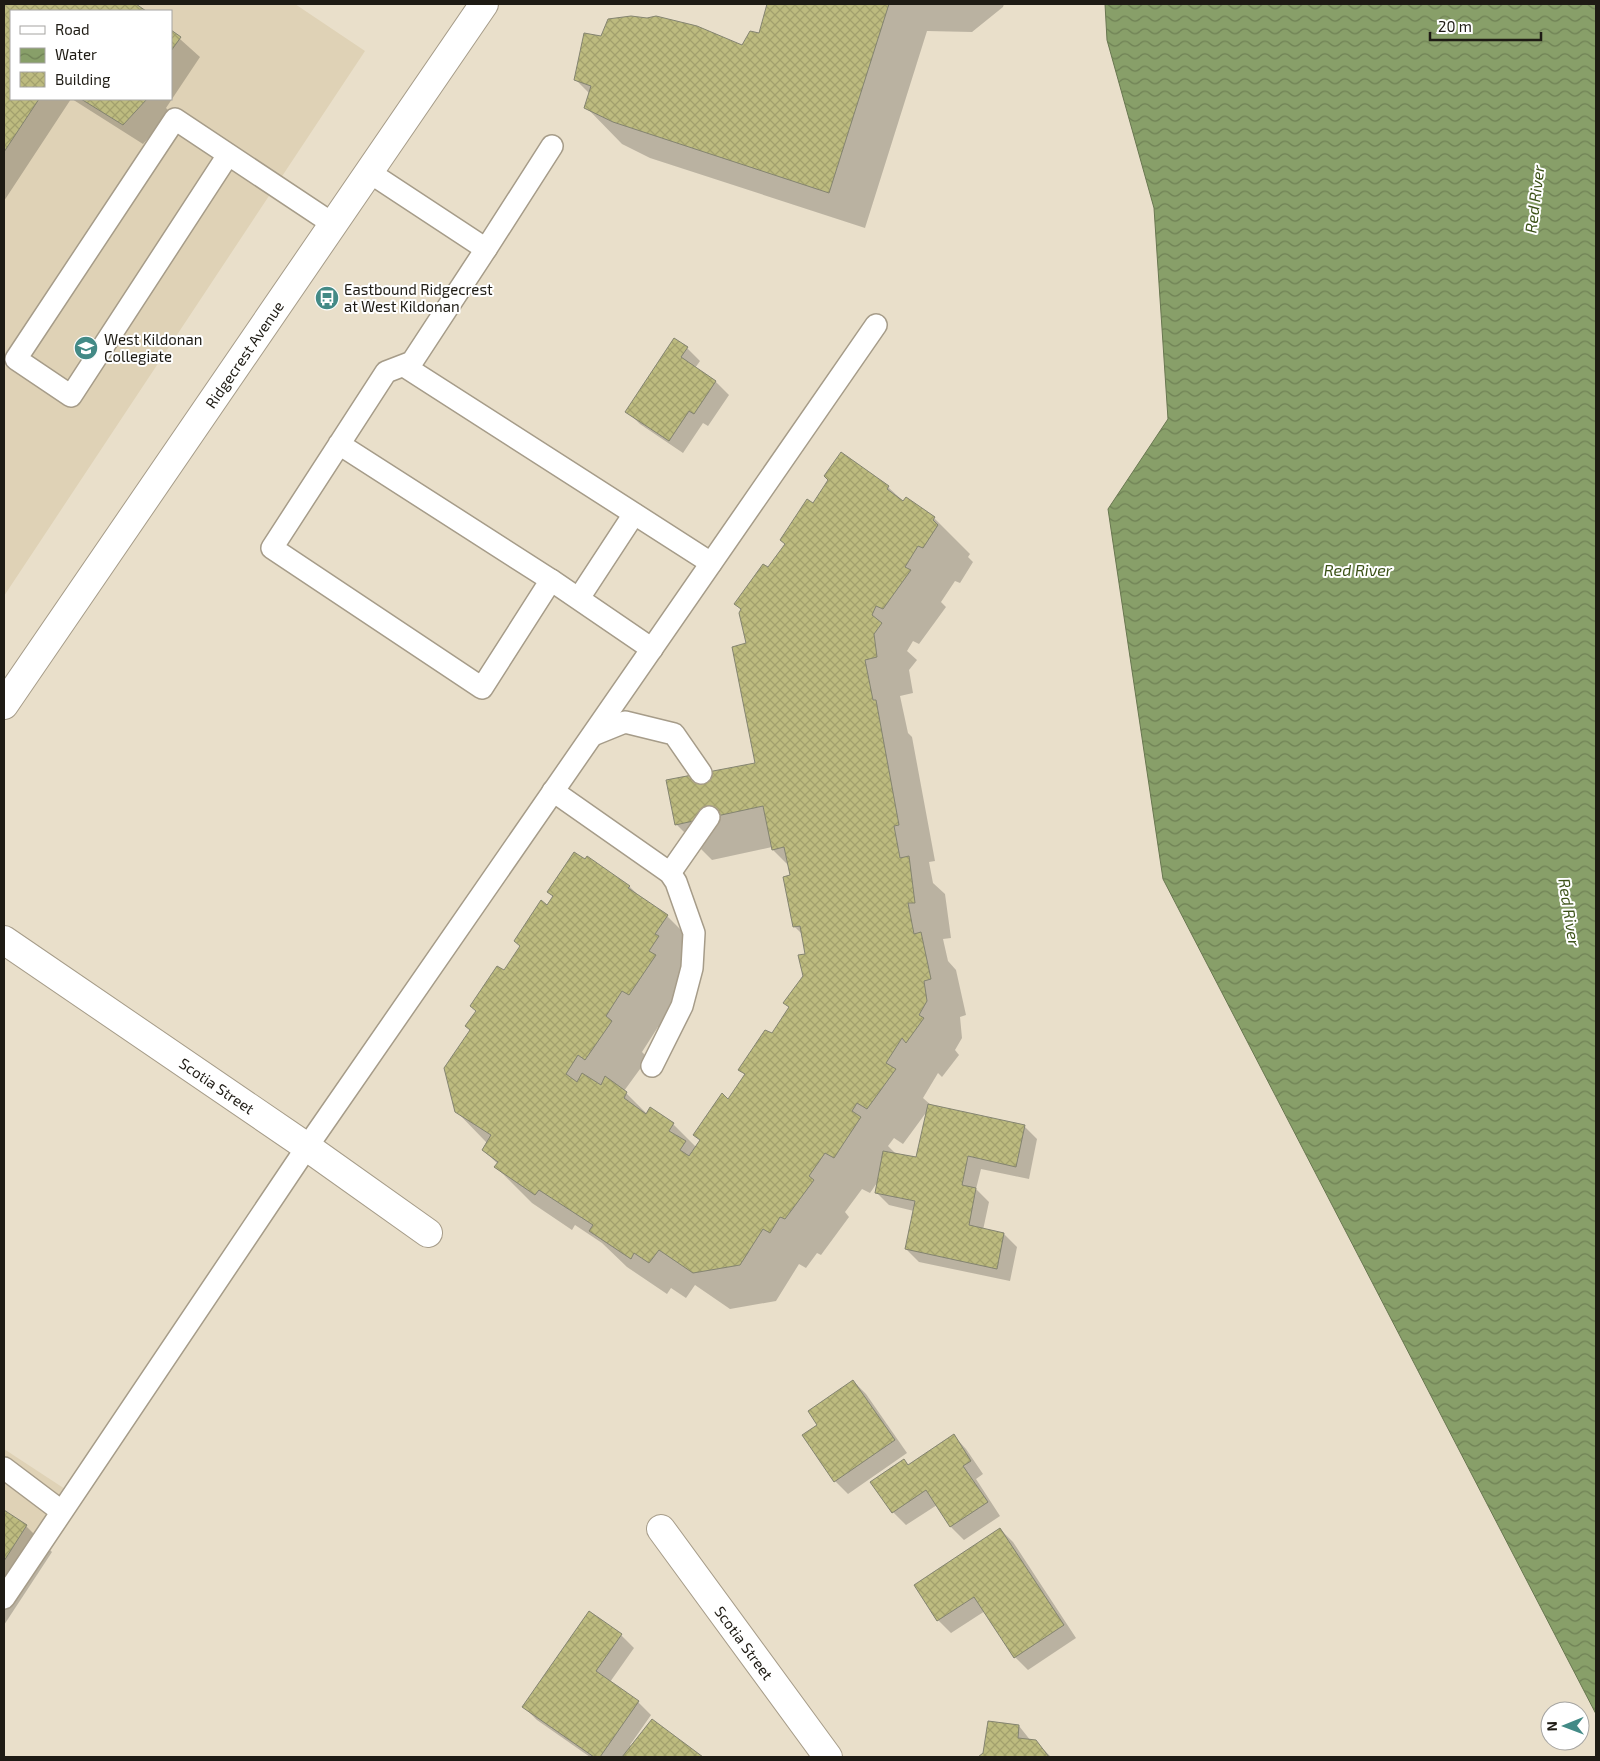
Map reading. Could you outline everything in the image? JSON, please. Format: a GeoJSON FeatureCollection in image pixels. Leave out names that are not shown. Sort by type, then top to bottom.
{"type":"FeatureCollection","features":[{"type":"Feature","properties":{"kind":"street","name":"Ridgecrest Avenue"},"geometry":{"type":"LineString","coordinates":[[4,705],[484,4]]}},
{"type":"Feature","properties":{"kind":"street","name":"Scotia Street"},"geometry":{"type":"LineString","coordinates":[[4,940],[307,1147],[428,1233]]}},
{"type":"Feature","properties":{"kind":"street","name":"Scotia Street"},"geometry":{"type":"LineString","coordinates":[[661,1529],[828,1757]]}},
{"type":"Feature","properties":{"kind":"lane"},"geometry":{"type":"LineString","coordinates":[[228,155],[72,396],[16,360],[175,119],[334,224]]}},
{"type":"Feature","properties":{"kind":"lane"},"geometry":{"type":"LineString","coordinates":[[551,580],[482,688],[272,548],[386,372],[412,362],[552,146]]}},
{"type":"Feature","properties":{"kind":"lane"},"geometry":{"type":"LineString","coordinates":[[369,172],[486,249]]}},
{"type":"Feature","properties":{"kind":"lane"},"geometry":{"type":"LineString","coordinates":[[4,1598],[307,1147],[876,324]]}},
{"type":"Feature","properties":{"kind":"lane"},"geometry":{"type":"LineString","coordinates":[[404,366],[711,563]]}},
{"type":"Feature","properties":{"kind":"lane"},"geometry":{"type":"LineString","coordinates":[[339,444],[551,580],[652,649]]}},
{"type":"Feature","properties":{"kind":"lane"},"geometry":{"type":"LineString","coordinates":[[578,598],[634,514]]}},
{"type":"Feature","properties":{"kind":"lane"},"geometry":{"type":"LineString","coordinates":[[593,735],[625,722],[674,734],[701,773]]}},
{"type":"Feature","properties":{"kind":"lane"},"geometry":{"type":"LineString","coordinates":[[553,791],[670,873],[676,882],[694,933],[692,968],[682,1006],[652,1066]]}},
{"type":"Feature","properties":{"kind":"lane"},"geometry":{"type":"LineString","coordinates":[[670,873],[709,817]]}},
{"type":"Feature","properties":{"kind":"lane"},"geometry":{"type":"LineString","coordinates":[[4,1468],[61,1512]]}},
{"type":"Feature","properties":{"kind":"shaded area","name":"West Kildonan Collegiate"},"geometry":{"type":"Polygon","coordinates":[[[4,4],[295,4],[365,51],[4,596],[4,4]]]}},
{"type":"Feature","properties":{"kind":"shaded area"},"geometry":{"type":"Polygon","coordinates":[[[4,1449],[65,1489],[4,1578],[4,1449]]]}},
{"type":"Feature","properties":{"kind":"water","name":"Red River"},"geometry":{"type":"Polygon","coordinates":[[[1105,4],[1596,4],[1596,1714],[1163,879],[1108,509],[1168,419],[1154,208],[1107,40],[1105,4]]]}},
{"type":"Feature","properties":{"kind":"building"},"geometry":{"type":"Polygon","coordinates":[[[4,4],[136,4],[145,10],[10,10],[10,100],[38,100],[4,152],[4,4]]]}},
{"type":"Feature","properties":{"kind":"building"},"geometry":{"type":"Polygon","coordinates":[[[767,4],[889,4],[829,193],[613,122],[584,108],[591,86],[574,80],[584,33],[601,36],[608,19],[631,16],[647,18],[656,16],[697,26],[742,45],[750,31],[759,33],[767,4]]]}},
{"type":"Feature","properties":{"kind":"building"},"geometry":{"type":"Polygon","coordinates":[[[172,31],[181,37],[172,50],[172,31]]]}},
{"type":"Feature","properties":{"kind":"building"},"geometry":{"type":"Polygon","coordinates":[[[83,100],[146,100],[123,125],[83,100]]]}},
{"type":"Feature","properties":{"kind":"building"},"geometry":{"type":"Polygon","coordinates":[[[674,338],[688,347],[681,357],[716,381],[694,414],[689,411],[669,441],[625,412],[674,338]]]}},
{"type":"Feature","properties":{"kind":"building"},"geometry":{"type":"Polygon","coordinates":[[[841,452],[889,486],[887,489],[903,501],[906,497],[935,517],[933,520],[938,525],[923,548],[918,546],[905,567],[911,570],[883,609],[876,606],[872,615],[882,623],[874,634],[877,657],[865,660],[873,700],[876,700],[899,825],[894,826],[900,858],[909,856],[915,903],[908,903],[914,934],[921,932],[931,979],[924,981],[927,1001],[919,1015],[924,1018],[906,1043],[902,1038],[886,1063],[896,1069],[867,1109],[857,1103],[852,1111],[861,1117],[834,1158],[825,1153],[809,1176],[814,1180],[785,1219],[780,1217],[770,1233],[763,1229],[740,1265],[693,1273],[659,1250],[649,1263],[634,1253],[631,1259],[589,1231],[593,1225],[539,1190],[535,1195],[494,1167],[498,1162],[482,1150],[491,1135],[455,1112],[444,1068],[470,1030],[465,1026],[476,1011],[470,1006],[497,966],[504,970],[520,946],[514,941],[541,900],[547,905],[553,896],[547,892],[574,852],[585,859],[587,856],[630,886],[628,888],[668,915],[655,934],[659,936],[649,951],[656,955],[629,995],[622,991],[606,1016],[612,1021],[585,1060],[578,1055],[566,1074],[577,1082],[582,1073],[601,1085],[605,1076],[627,1092],[624,1098],[646,1114],[650,1107],[674,1123],[669,1131],[686,1141],[680,1150],[689,1156],[700,1140],[693,1135],[722,1093],[728,1099],[745,1074],[738,1070],[765,1030],[772,1033],[789,1007],[783,1003],[803,976],[798,955],[805,954],[800,926],[793,927],[783,877],[790,875],[784,847],[772,850],[763,806],[675,825],[666,780],[755,763],[732,647],[746,643],[739,613],[741,609],[734,604],[763,564],[768,567],[785,544],[780,540],[807,499],[813,503],[828,480],[824,476],[841,452]]]}},
{"type":"Feature","properties":{"kind":"building"},"geometry":{"type":"Polygon","coordinates":[[[928,1104],[1025,1125],[1016,1167],[968,1156],[962,1185],[976,1188],[969,1225],[1004,1233],[997,1269],[905,1249],[915,1201],[875,1193],[883,1151],[916,1157],[928,1104]]]}},
{"type":"Feature","properties":{"kind":"building"},"geometry":{"type":"Polygon","coordinates":[[[853,1380],[895,1440],[834,1482],[802,1435],[817,1425],[808,1411],[853,1380]]]}},
{"type":"Feature","properties":{"kind":"building"},"geometry":{"type":"Polygon","coordinates":[[[954,1434],[971,1461],[963,1466],[988,1502],[950,1527],[926,1490],[892,1513],[870,1482],[904,1459],[908,1465],[954,1434]]]}},
{"type":"Feature","properties":{"kind":"building"},"geometry":{"type":"Polygon","coordinates":[[[4,1510],[27,1525],[4,1561],[4,1510]]]}},
{"type":"Feature","properties":{"kind":"building"},"geometry":{"type":"Polygon","coordinates":[[[1000,1528],[1064,1625],[1014,1658],[974,1597],[937,1621],[914,1585],[1000,1528]]]}},
{"type":"Feature","properties":{"kind":"building"},"geometry":{"type":"Polygon","coordinates":[[[589,1611],[622,1634],[596,1671],[639,1701],[600,1757],[594,1757],[522,1707],[589,1611]]]}},
{"type":"Feature","properties":{"kind":"building"},"geometry":{"type":"Polygon","coordinates":[[[652,1719],[703,1757],[622,1757],[652,1719]]]}},
{"type":"Feature","properties":{"kind":"building"},"geometry":{"type":"Polygon","coordinates":[[[988,1721],[1019,1725],[1018,1738],[1036,1740],[1049,1757],[978,1757],[983,1753],[988,1721]]]}},
{"type":"Feature","properties":{"kind":"place","name":"Eastbound Ridgecrest at West Kildonan"},"geometry":{"type":"Point","coordinates":[327,298]}},
{"type":"Feature","properties":{"kind":"place","name":"West Kildonan Collegiate"},"geometry":{"type":"Point","coordinates":[86,348]}}]}
